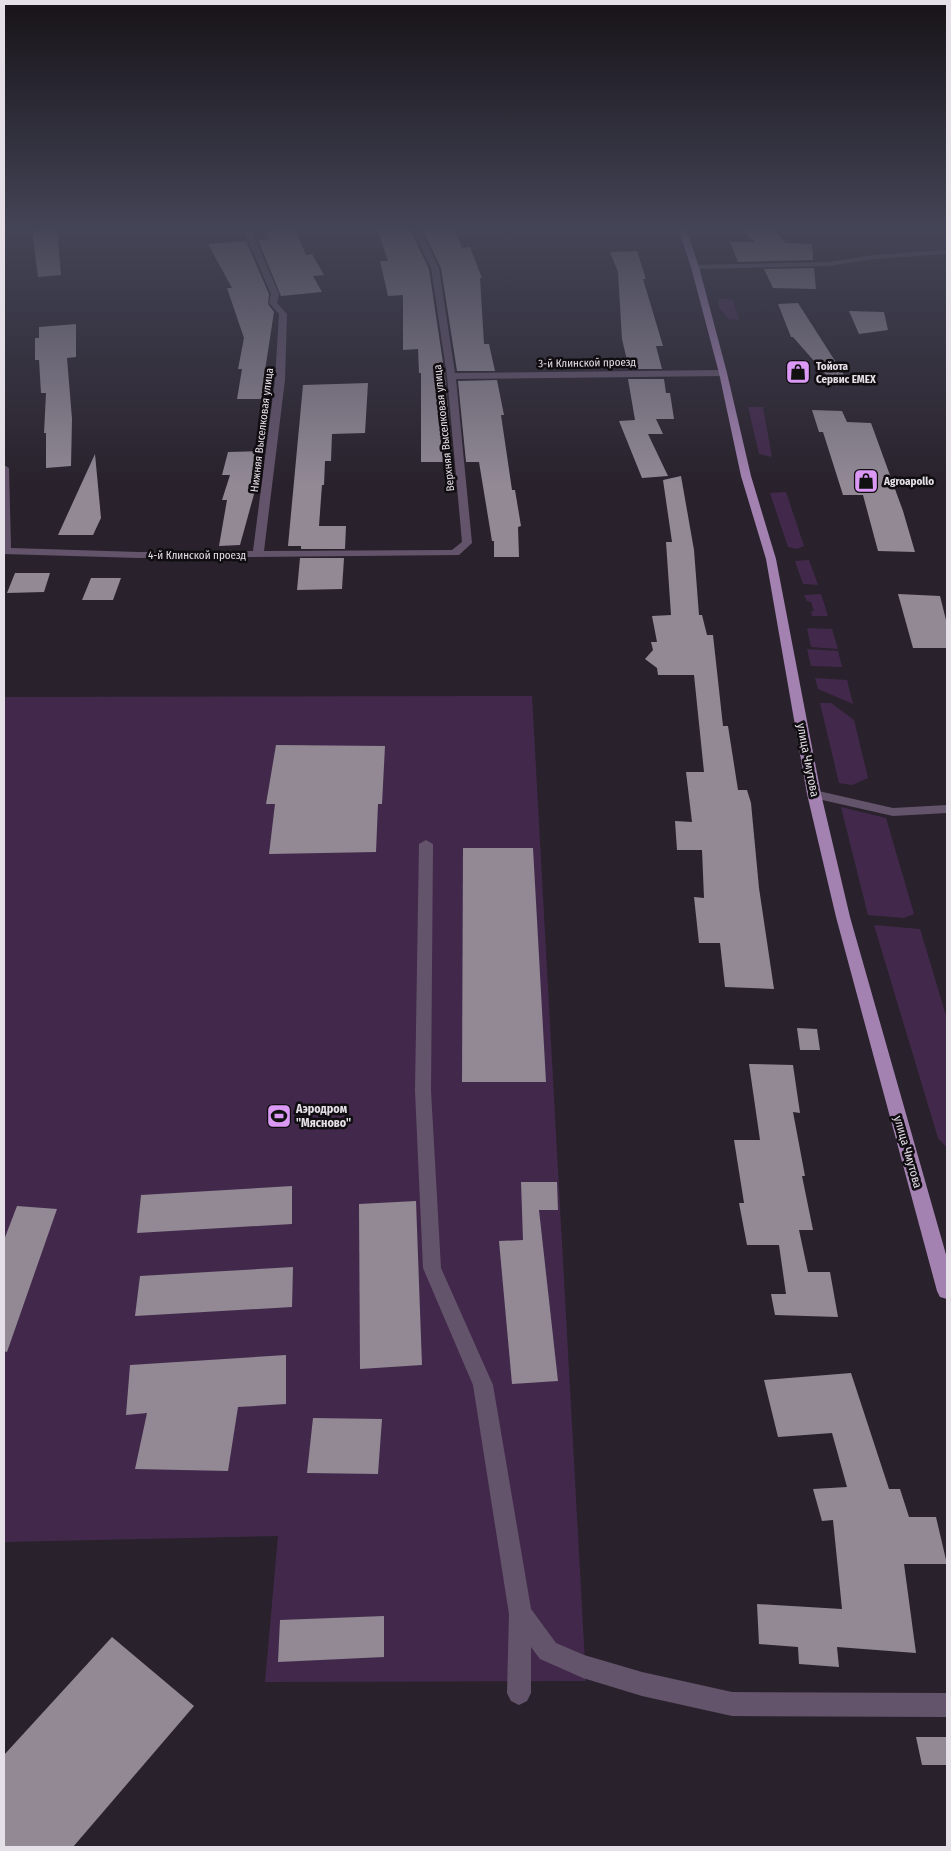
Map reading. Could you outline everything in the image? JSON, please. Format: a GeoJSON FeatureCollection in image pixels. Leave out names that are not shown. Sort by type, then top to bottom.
{"type":"FeatureCollection","features":[{"type":"Feature","properties":{"kind":"main road","name":"улица Чмутова"},"geometry":{"type":"LineString","coordinates":[[707,312],[723,372],[746,476],[771,559],[814,794],[843,917],[947,1291]]}},
{"type":"Feature","properties":{"kind":"street","name":"Нижняя Выселковая улица"},"geometry":{"type":"LineString","coordinates":[[258,555],[280,380],[282,312]]}},
{"type":"Feature","properties":{"kind":"street","name":"Верхняя Выселковая улица"},"geometry":{"type":"LineString","coordinates":[[442,312],[451,376],[467,543]]}},
{"type":"Feature","properties":{"kind":"street","name":"3-й Клинской проезд"},"geometry":{"type":"LineString","coordinates":[[451,376],[723,372]]}},
{"type":"Feature","properties":{"kind":"street","name":"4-й Клинской проезд"},"geometry":{"type":"LineString","coordinates":[[4,468],[6,551],[139,555],[455,553],[467,543]]}},
{"type":"Feature","properties":{"kind":"street"},"geometry":{"type":"LineString","coordinates":[[814,794],[894,812],[947,809]]}},
{"type":"Feature","properties":{"kind":"street"},"geometry":{"type":"LineString","coordinates":[[426,844],[423,1091],[432,1268],[483,1385],[520,1614],[519,1693]]}},
{"type":"Feature","properties":{"kind":"street"},"geometry":{"type":"LineString","coordinates":[[520,1614],[548,1651],[574,1662],[642,1684],[732,1704],[947,1706]]}},
{"type":"Feature","properties":{"kind":"shaded area"},"geometry":{"type":"Polygon","coordinates":[[[723,312],[736,312],[739,320],[729,319],[723,312]]]}},
{"type":"Feature","properties":{"kind":"shaded area"},"geometry":{"type":"Polygon","coordinates":[[[748,407],[763,407],[772,457],[759,454],[748,407]]]}},
{"type":"Feature","properties":{"kind":"shaded area"},"geometry":{"type":"Polygon","coordinates":[[[786,492],[804,546],[797,549],[788,547],[770,493],[786,492]]]}},
{"type":"Feature","properties":{"kind":"shaded area"},"geometry":{"type":"Polygon","coordinates":[[[809,560],[818,585],[803,584],[795,561],[809,560]]]}},
{"type":"Feature","properties":{"kind":"shaded area"},"geometry":{"type":"Polygon","coordinates":[[[821,594],[828,616],[812,616],[811,611],[814,611],[811,602],[807,601],[804,595],[821,594]]]}},
{"type":"Feature","properties":{"kind":"shaded area"},"geometry":{"type":"Polygon","coordinates":[[[807,628],[832,629],[838,649],[811,647],[807,628]]]}},
{"type":"Feature","properties":{"kind":"shaded area"},"geometry":{"type":"Polygon","coordinates":[[[807,649],[838,651],[842,667],[811,666],[807,649]]]}},
{"type":"Feature","properties":{"kind":"shaded area"},"geometry":{"type":"Polygon","coordinates":[[[815,678],[847,680],[853,704],[818,689],[815,678]]]}},
{"type":"Feature","properties":{"kind":"shaded area","name":"Аэродром \"Мясново\""},"geometry":{"type":"Polygon","coordinates":[[[532,696],[586,1681],[265,1682],[278,1536],[4,1542],[4,697],[532,696]]]}},
{"type":"Feature","properties":{"kind":"shaded area"},"geometry":{"type":"Polygon","coordinates":[[[820,703],[831,703],[854,720],[868,778],[852,785],[839,783],[820,703]]]}},
{"type":"Feature","properties":{"kind":"shaded area"},"geometry":{"type":"Polygon","coordinates":[[[841,807],[886,818],[914,914],[904,918],[868,915],[841,807]]]}},
{"type":"Feature","properties":{"kind":"shaded area"},"geometry":{"type":"Polygon","coordinates":[[[874,925],[920,929],[947,1019],[947,1148],[938,1138],[874,925]]]}},
{"type":"Feature","properties":{"kind":"building"},"geometry":{"type":"Polygon","coordinates":[[[235,312],[274,312],[264,377],[268,377],[265,399],[237,399],[242,369],[238,369],[244,338],[235,312]]]}},
{"type":"Feature","properties":{"kind":"building"},"geometry":{"type":"Polygon","coordinates":[[[403,312],[435,312],[445,376],[453,462],[421,462],[421,373],[419,373],[418,349],[403,350],[403,312]]]}},
{"type":"Feature","properties":{"kind":"building"},"geometry":{"type":"Polygon","coordinates":[[[448,312],[482,312],[484,344],[489,344],[495,371],[457,371],[448,312]]]}},
{"type":"Feature","properties":{"kind":"building"},"geometry":{"type":"Polygon","coordinates":[[[620,312],[653,312],[663,346],[656,346],[662,369],[629,369],[622,339],[620,312]]]}},
{"type":"Feature","properties":{"kind":"building"},"geometry":{"type":"Polygon","coordinates":[[[781,312],[804,312],[846,378],[836,386],[791,337],[781,312]]]}},
{"type":"Feature","properties":{"kind":"building"},"geometry":{"type":"Polygon","coordinates":[[[850,312],[884,312],[888,330],[859,334],[850,312]]]}},
{"type":"Feature","properties":{"kind":"building"},"geometry":{"type":"Polygon","coordinates":[[[76,324],[76,357],[67,358],[72,419],[71,466],[46,468],[46,433],[44,433],[46,393],[41,393],[39,360],[35,360],[35,338],[39,338],[39,327],[76,324]]]}},
{"type":"Feature","properties":{"kind":"building"},"geometry":{"type":"Polygon","coordinates":[[[628,379],[664,379],[666,393],[670,393],[674,419],[656,419],[663,434],[648,434],[668,476],[642,478],[619,421],[635,420],[628,379]]]}},
{"type":"Feature","properties":{"kind":"building"},"geometry":{"type":"Polygon","coordinates":[[[497,380],[504,415],[501,415],[512,490],[515,490],[521,526],[518,527],[519,557],[494,557],[494,541],[492,541],[479,462],[466,462],[458,381],[497,380]]]}},
{"type":"Feature","properties":{"kind":"building"},"geometry":{"type":"Polygon","coordinates":[[[368,383],[365,433],[332,434],[331,461],[325,461],[319,526],[346,526],[345,549],[301,549],[301,546],[288,546],[303,385],[368,383]]]}},
{"type":"Feature","properties":{"kind":"building"},"geometry":{"type":"Polygon","coordinates":[[[812,410],[842,411],[847,422],[871,423],[903,511],[915,552],[878,551],[863,495],[843,495],[823,432],[819,432],[812,410]]]}},
{"type":"Feature","properties":{"kind":"building"},"geometry":{"type":"Polygon","coordinates":[[[260,451],[256,487],[240,545],[219,546],[227,500],[222,500],[230,475],[222,475],[228,452],[260,451]]]}},
{"type":"Feature","properties":{"kind":"building"},"geometry":{"type":"Polygon","coordinates":[[[95,454],[101,518],[93,535],[58,535],[95,454]]]}},
{"type":"Feature","properties":{"kind":"building"},"geometry":{"type":"Polygon","coordinates":[[[681,476],[694,550],[699,615],[702,615],[707,635],[713,635],[723,726],[728,726],[738,790],[747,790],[751,803],[759,888],[774,989],[725,987],[720,943],[699,943],[694,897],[704,898],[702,850],[677,850],[675,821],[692,822],[686,772],[704,772],[694,675],[658,675],[657,668],[645,659],[653,650],[651,642],[657,642],[652,616],[671,615],[666,542],[672,542],[663,480],[681,476]]]}},
{"type":"Feature","properties":{"kind":"building"},"geometry":{"type":"Polygon","coordinates":[[[300,558],[344,558],[342,589],[297,590],[300,558]]]}},
{"type":"Feature","properties":{"kind":"building"},"geometry":{"type":"Polygon","coordinates":[[[15,573],[50,573],[44,592],[7,593],[15,573]]]}},
{"type":"Feature","properties":{"kind":"building"},"geometry":{"type":"Polygon","coordinates":[[[91,578],[121,578],[113,600],[82,600],[91,578]]]}},
{"type":"Feature","properties":{"kind":"building"},"geometry":{"type":"Polygon","coordinates":[[[898,594],[940,596],[947,624],[947,648],[913,648],[898,594]]]}},
{"type":"Feature","properties":{"kind":"building"},"geometry":{"type":"Polygon","coordinates":[[[276,745],[385,746],[382,804],[378,804],[376,852],[269,854],[275,804],[266,804],[276,745]]]}},
{"type":"Feature","properties":{"kind":"building"},"geometry":{"type":"Polygon","coordinates":[[[463,848],[533,848],[546,1082],[462,1082],[463,848]]]}},
{"type":"Feature","properties":{"kind":"building"},"geometry":{"type":"Polygon","coordinates":[[[797,1028],[817,1029],[820,1050],[800,1050],[797,1028]]]}},
{"type":"Feature","properties":{"kind":"building"},"geometry":{"type":"Polygon","coordinates":[[[749,1064],[793,1065],[800,1113],[793,1112],[805,1176],[802,1176],[813,1230],[799,1230],[808,1272],[830,1272],[838,1317],[775,1315],[771,1294],[786,1294],[779,1245],[747,1245],[739,1203],[744,1203],[734,1140],[760,1140],[749,1064]]]}},
{"type":"Feature","properties":{"kind":"building"},"geometry":{"type":"Polygon","coordinates":[[[521,1182],[557,1182],[558,1210],[539,1210],[558,1381],[512,1384],[499,1241],[523,1240],[521,1182]]]}},
{"type":"Feature","properties":{"kind":"building"},"geometry":{"type":"Polygon","coordinates":[[[292,1186],[292,1224],[137,1233],[141,1195],[292,1186]]]}},
{"type":"Feature","properties":{"kind":"building"},"geometry":{"type":"Polygon","coordinates":[[[416,1201],[422,1365],[360,1369],[359,1204],[416,1201]]]}},
{"type":"Feature","properties":{"kind":"building"},"geometry":{"type":"Polygon","coordinates":[[[17,1206],[57,1209],[7,1352],[4,1351],[4,1240],[17,1206]]]}},
{"type":"Feature","properties":{"kind":"building"},"geometry":{"type":"Polygon","coordinates":[[[293,1267],[292,1307],[135,1316],[140,1276],[293,1267]]]}},
{"type":"Feature","properties":{"kind":"building"},"geometry":{"type":"Polygon","coordinates":[[[286,1355],[286,1404],[238,1407],[228,1471],[135,1469],[147,1413],[126,1415],[130,1365],[286,1355]]]}},
{"type":"Feature","properties":{"kind":"building"},"geometry":{"type":"Polygon","coordinates":[[[851,1373],[889,1489],[900,1489],[909,1517],[936,1517],[947,1564],[904,1564],[916,1653],[837,1647],[839,1667],[799,1664],[798,1647],[759,1644],[757,1604],[842,1609],[833,1520],[822,1521],[813,1489],[847,1487],[832,1433],[778,1437],[764,1380],[851,1373]]]}},
{"type":"Feature","properties":{"kind":"building"},"geometry":{"type":"Polygon","coordinates":[[[313,1418],[382,1419],[378,1474],[307,1473],[313,1418]]]}},
{"type":"Feature","properties":{"kind":"building"},"geometry":{"type":"Polygon","coordinates":[[[384,1616],[384,1657],[278,1662],[280,1620],[384,1616]]]}},
{"type":"Feature","properties":{"kind":"building"},"geometry":{"type":"Polygon","coordinates":[[[112,1637],[194,1706],[73,1847],[4,1847],[4,1755],[112,1637]]]}},
{"type":"Feature","properties":{"kind":"building"},"geometry":{"type":"Polygon","coordinates":[[[916,1737],[947,1737],[947,1765],[922,1765],[916,1737]]]}},
{"type":"Feature","properties":{"kind":"place","name":"Тойота Сервис EMEX"},"geometry":{"type":"Point","coordinates":[798,372]}},
{"type":"Feature","properties":{"kind":"place","name":"Agroapollo"},"geometry":{"type":"Point","coordinates":[866,481]}},
{"type":"Feature","properties":{"kind":"place","name":"Аэродром \"Мясново\""},"geometry":{"type":"Point","coordinates":[279,1116]}}]}
